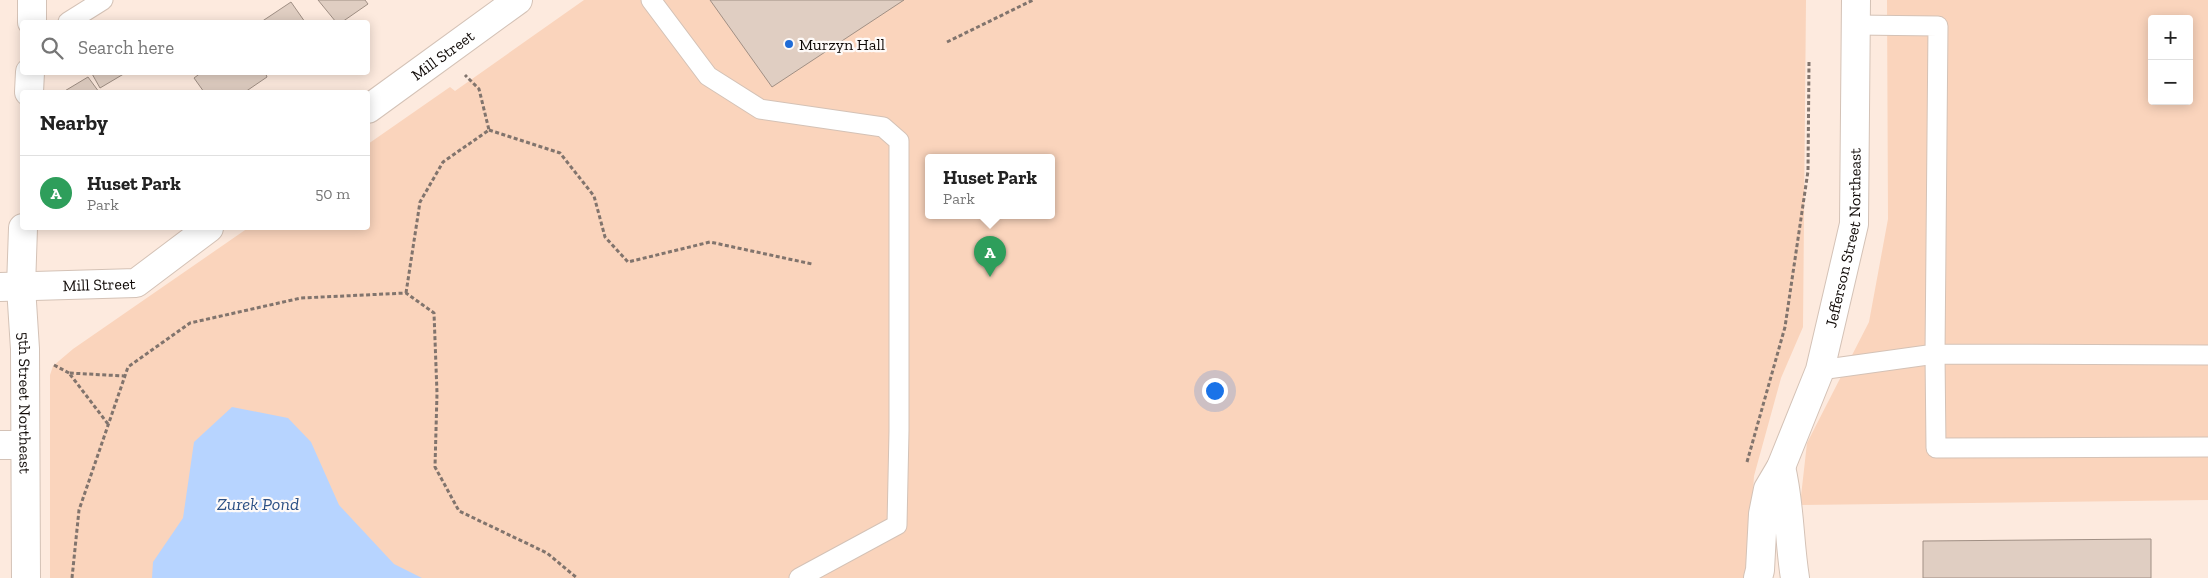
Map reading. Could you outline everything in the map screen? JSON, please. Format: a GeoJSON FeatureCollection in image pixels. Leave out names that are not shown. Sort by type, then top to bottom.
{"type":"FeatureCollection","features":[{"type":"Feature","properties":{"kind":"street"},"geometry":{"type":"LineString","coordinates":[[32,0],[32,20]]}},
{"type":"Feature","properties":{"kind":"street","name":"Mill Street"},"geometry":{"type":"LineString","coordinates":[[370,108],[518,0]]}},
{"type":"Feature","properties":{"kind":"street","name":"Jefferson Street Northeast"},"geometry":{"type":"LineString","coordinates":[[1758,578],[1763,514],[1768,489],[1780,467],[1820,370],[1854,224],[1856,13]]}},
{"type":"Feature","properties":{"kind":"street"},"geometry":{"type":"LineString","coordinates":[[29,90],[30,75]]}},
{"type":"Feature","properties":{"kind":"street","name":"5th Street Northeast"},"geometry":{"type":"LineString","coordinates":[[24,230],[11,287],[25,349],[13,445],[26,578]]}},
{"type":"Feature","properties":{"kind":"street","name":"Mill Street"},"geometry":{"type":"LineString","coordinates":[[11,287],[136,282],[206,230]]}},
{"type":"Feature","properties":{"kind":"street"},"geometry":{"type":"LineString","coordinates":[[1780,467],[1786,488],[1790,549],[1795,578]]}},
{"type":"Feature","properties":{"kind":"lane"},"geometry":{"type":"LineString","coordinates":[[71,20],[103,0]]}},
{"type":"Feature","properties":{"kind":"lane"},"geometry":{"type":"LineString","coordinates":[[651,0],[708,76],[760,109],[883,127],[899,141],[899,431],[897,525],[799,578]]}},
{"type":"Feature","properties":{"kind":"lane"},"geometry":{"type":"LineString","coordinates":[[1856,13],[1938,26],[1936,448],[2208,447]]}},
{"type":"Feature","properties":{"kind":"lane"},"geometry":{"type":"LineString","coordinates":[[1820,370],[1935,354],[2208,356]]}},
{"type":"Feature","properties":{"kind":"path"},"geometry":{"type":"LineString","coordinates":[[947,42],[1033,0]]}},
{"type":"Feature","properties":{"kind":"path"},"geometry":{"type":"LineString","coordinates":[[440,55],[468,78],[479,90],[489,130]]}},
{"type":"Feature","properties":{"kind":"path"},"geometry":{"type":"LineString","coordinates":[[1747,464],[1785,326],[1808,171],[1809,62]]}},
{"type":"Feature","properties":{"kind":"path"},"geometry":{"type":"LineString","coordinates":[[489,130],[560,153],[594,196],[605,237],[628,262],[710,242],[812,264]]}},
{"type":"Feature","properties":{"kind":"path"},"geometry":{"type":"LineString","coordinates":[[406,293],[420,202],[443,162],[489,130]]}},
{"type":"Feature","properties":{"kind":"path"},"geometry":{"type":"LineString","coordinates":[[72,578],[80,510],[128,367],[190,323],[302,298],[406,293],[434,313],[437,393],[435,467],[459,511],[547,553],[577,578]]}},
{"type":"Feature","properties":{"kind":"path"},"geometry":{"type":"LineString","coordinates":[[109,424],[69,373],[125,376]]}},
{"type":"Feature","properties":{"kind":"shaded area"},"geometry":{"type":"Polygon","coordinates":[[[584,0],[1806,0],[1803,327],[1781,378],[1754,476],[1747,578],[50,578],[50,375],[53,366],[73,349],[245,230],[370,230],[370,143],[450,87],[455,91],[584,0]]]}},
{"type":"Feature","properties":{"kind":"shaded area"},"geometry":{"type":"Polygon","coordinates":[[[1887,0],[2208,0],[2208,500],[1800,505],[1807,443],[1869,322],[1888,219],[1887,0]]]}},
{"type":"Feature","properties":{"kind":"water","name":"Zurek Pond"},"geometry":{"type":"Polygon","coordinates":[[[232,407],[288,418],[311,442],[339,505],[394,564],[422,578],[152,578],[153,562],[183,518],[194,442],[232,407]]]}},
{"type":"Feature","properties":{"kind":"building"},"geometry":{"type":"Polygon","coordinates":[[[318,0],[365,0],[368,4],[345,20],[334,20],[318,0]]]}},
{"type":"Feature","properties":{"kind":"building","name":"Murzyn Hall"},"geometry":{"type":"Polygon","coordinates":[[[710,0],[904,0],[772,87],[710,0]]]}},
{"type":"Feature","properties":{"kind":"building"},"geometry":{"type":"Polygon","coordinates":[[[291,2],[304,20],[264,20],[291,2]]]}},
{"type":"Feature","properties":{"kind":"building"},"geometry":{"type":"Polygon","coordinates":[[[93,75],[122,75],[100,88],[93,75]]]}},
{"type":"Feature","properties":{"kind":"building"},"geometry":{"type":"Polygon","coordinates":[[[198,75],[266,75],[267,77],[248,90],[203,90],[194,78],[198,75]]]}},
{"type":"Feature","properties":{"kind":"building"},"geometry":{"type":"Polygon","coordinates":[[[88,77],[98,90],[66,90],[88,77]]]}},
{"type":"Feature","properties":{"kind":"building"},"geometry":{"type":"Polygon","coordinates":[[[2151,539],[2151,578],[1923,578],[1923,541],[2151,539]]]}},
{"type":"Feature","properties":{"kind":"place","name":"Murzyn Hall"},"geometry":{"type":"Point","coordinates":[789,44]}},
{"type":"Feature","properties":{"kind":"place","name":"Huset Park"},"geometry":{"type":"Point","coordinates":[990,277]}}]}
